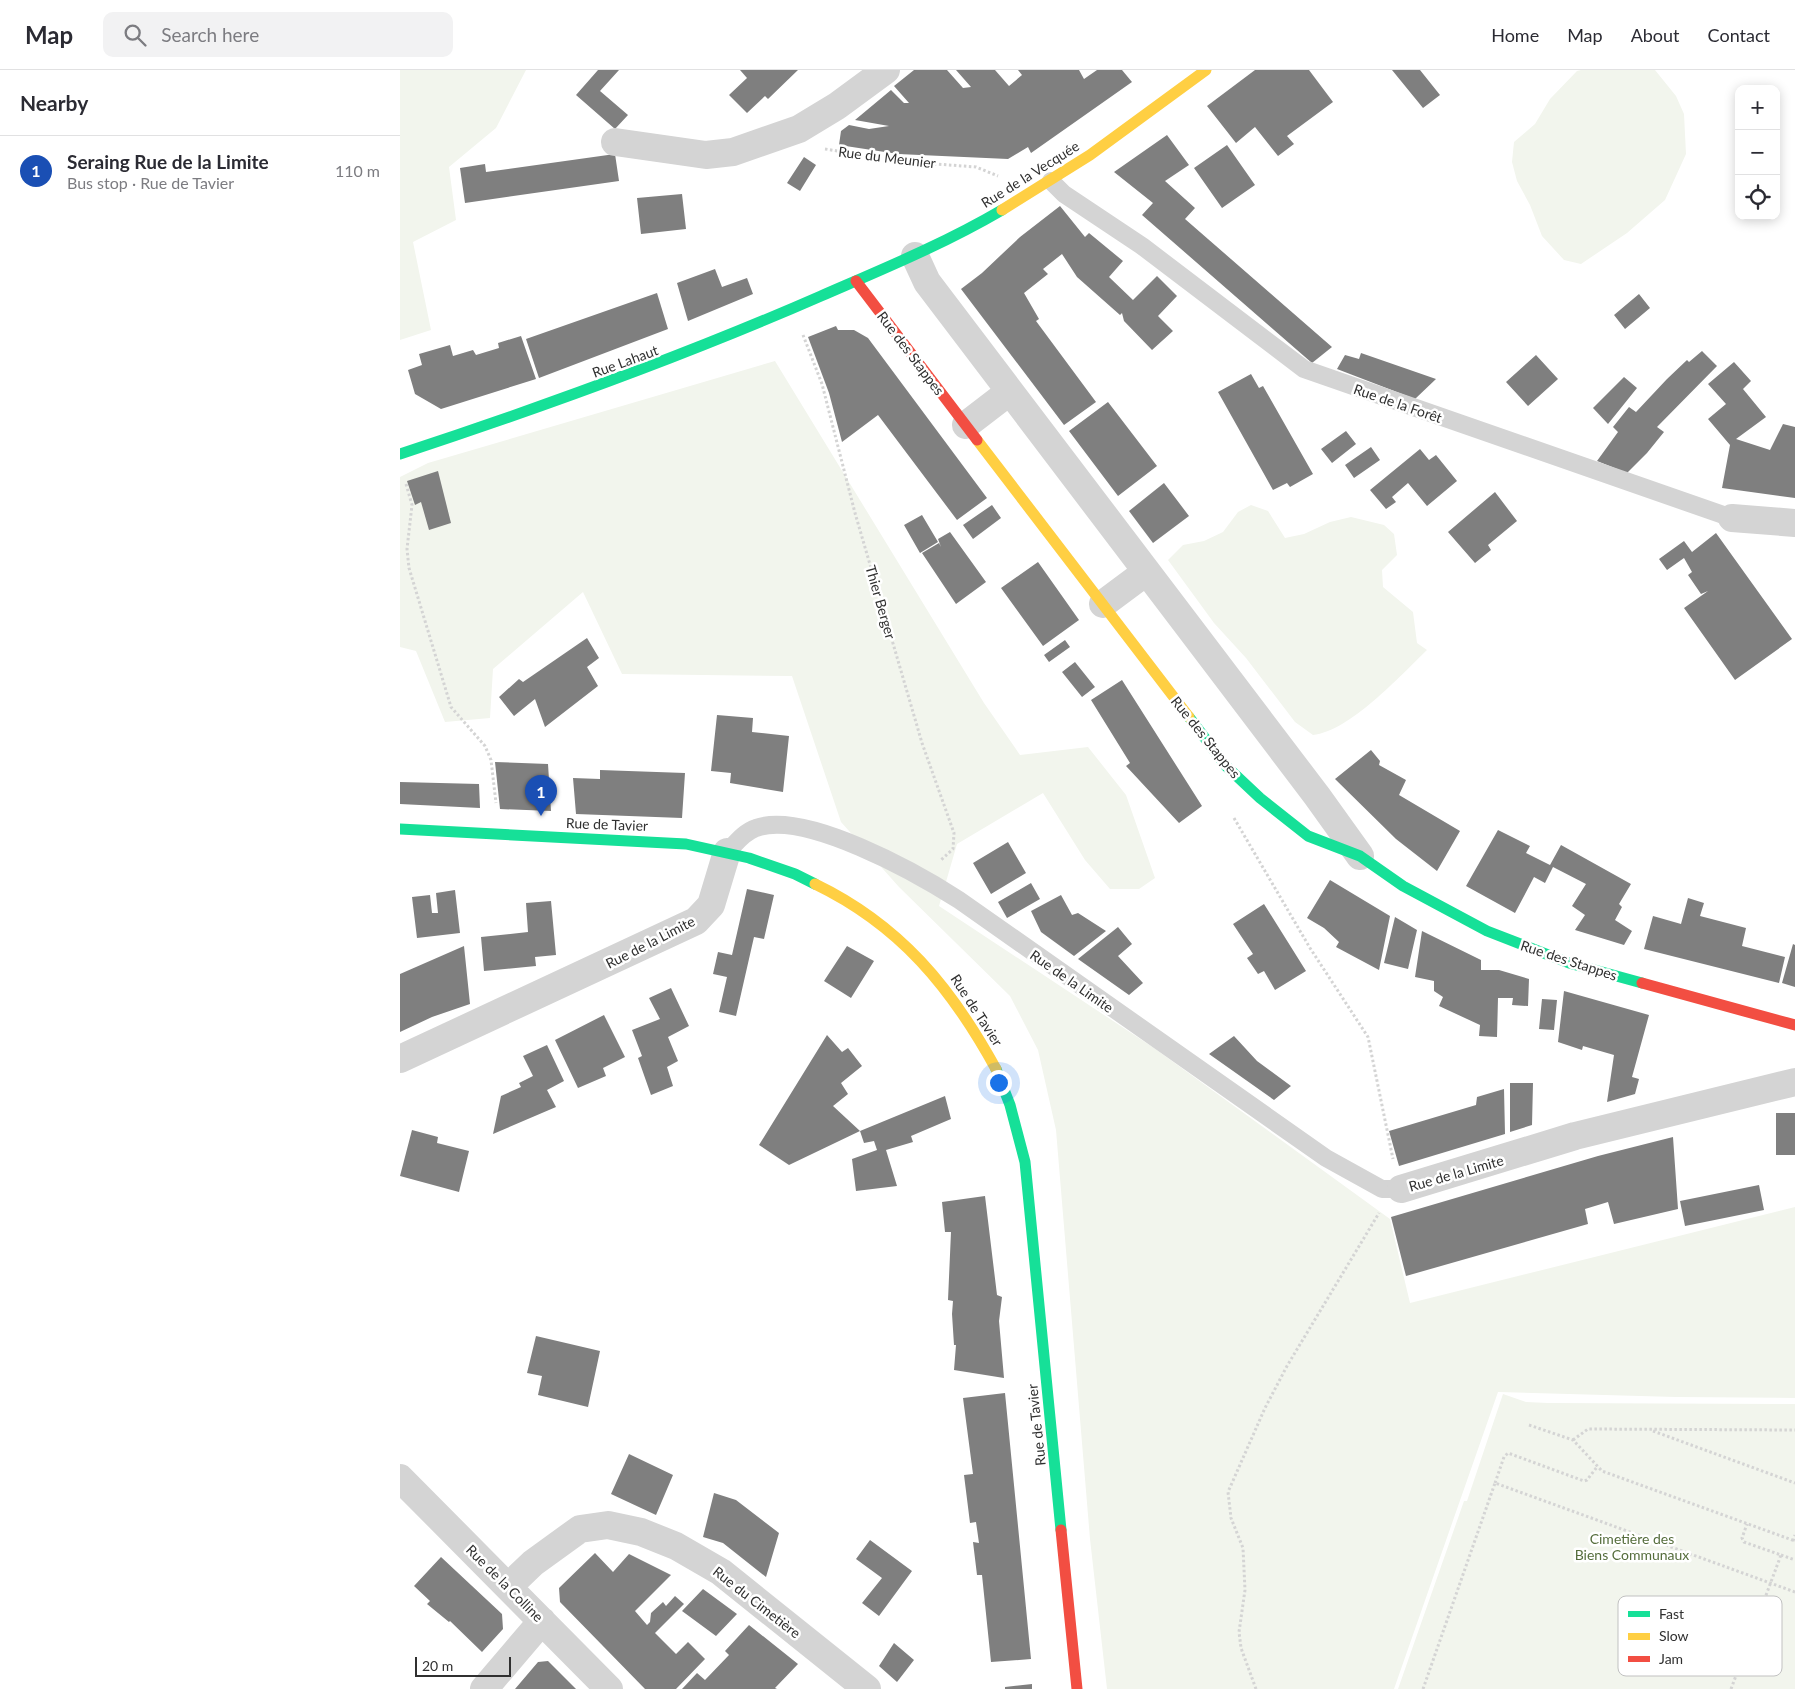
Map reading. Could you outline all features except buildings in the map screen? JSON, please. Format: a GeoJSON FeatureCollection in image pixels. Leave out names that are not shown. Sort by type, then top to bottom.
{"type":"FeatureCollection","features":[{"type":"Feature","properties":{"kind":"street"},"geometry":{"type":"LineString","coordinates":[[615,142],[717,155],[778,138],[818,118],[886,70]]}},
{"type":"Feature","properties":{"kind":"street","name":"Rue de la Vecquée"},"geometry":{"type":"LineString","coordinates":[[856,281],[915,256],[968,229],[1051,181],[1153,112],[1206,70]]}},
{"type":"Feature","properties":{"kind":"street","name":"Rue des Stappes"},"geometry":{"type":"LineString","coordinates":[[915,256],[927,282],[1317,796],[1360,856]]}},
{"type":"Feature","properties":{"kind":"street","name":"Rue des Stappes"},"geometry":{"type":"LineString","coordinates":[[856,281],[1226,766],[1260,798],[1308,836],[1360,856],[1403,886],[1444,909],[1524,946],[1569,963],[1795,1025]]}},
{"type":"Feature","properties":{"kind":"street","name":"Rue Lahaut"},"geometry":{"type":"LineString","coordinates":[[400,454],[541,408],[672,360],[856,281]]}},
{"type":"Feature","properties":{"kind":"street"},"geometry":{"type":"LineString","coordinates":[[966,425],[1009,392]]}},
{"type":"Feature","properties":{"kind":"street","name":"Rue de la Forêt"},"geometry":{"type":"LineString","coordinates":[[1732,518],[1795,523]]}},
{"type":"Feature","properties":{"kind":"street"},"geometry":{"type":"LineString","coordinates":[[1103,604],[1146,572]]}},
{"type":"Feature","properties":{"kind":"street","name":"Rue de Tavier"},"geometry":{"type":"LineString","coordinates":[[400,829],[660,841],[727,852],[800,874],[849,901],[895,933],[938,978],[974,1028],[998,1073],[1013,1113],[1025,1162],[1077,1689]]}},
{"type":"Feature","properties":{"kind":"street","name":"Rue de la Limite"},"geometry":{"type":"LineString","coordinates":[[400,1059],[696,921],[711,905],[727,852]]}},
{"type":"Feature","properties":{"kind":"street","name":"Rue de la Limite"},"geometry":{"type":"LineString","coordinates":[[1401,1189],[1575,1136],[1795,1082]]}},
{"type":"Feature","properties":{"kind":"street","name":"Rue de la Colline"},"geometry":{"type":"LineString","coordinates":[[400,1478],[609,1689]]}},
{"type":"Feature","properties":{"kind":"street","name":"Rue du Cimetière"},"geometry":{"type":"LineString","coordinates":[[508,1587],[533,1563],[580,1529],[608,1525],[642,1532],[676,1546],[720,1572],[867,1689]]}},
{"type":"Feature","properties":{"kind":"street"},"geometry":{"type":"LineString","coordinates":[[484,1689],[542,1621]]}},
{"type":"Feature","properties":{"kind":"lane","name":"Rue de la Forêt"},"geometry":{"type":"LineString","coordinates":[[1051,181],[1064,194],[1142,246],[1304,369],[1732,518]]}},
{"type":"Feature","properties":{"kind":"lane","name":"Rue de la Limite"},"geometry":{"type":"LineString","coordinates":[[727,852],[746,833],[770,824],[796,826],[881,855],[912,871],[959,900],[1326,1158],[1382,1189],[1401,1189]]}},
{"type":"Feature","properties":{"kind":"path","name":"Rue du Meunier"},"geometry":{"type":"LineString","coordinates":[[778,138],[835,151],[909,162],[976,167],[996,174]]}},
{"type":"Feature","properties":{"kind":"path","name":"Thier Berger"},"geometry":{"type":"LineString","coordinates":[[793,309],[822,384],[855,513],[917,724],[954,833],[953,850],[946,858],[912,871]]}},
{"type":"Feature","properties":{"kind":"path"},"geometry":{"type":"LineString","coordinates":[[405,482],[412,505],[407,549],[410,568],[451,708],[485,746],[491,760],[497,809]]}},
{"type":"Feature","properties":{"kind":"path"},"geometry":{"type":"LineString","coordinates":[[1231,812],[1310,948],[1368,1037],[1381,1108],[1401,1189],[1377,1216],[1287,1366],[1264,1408],[1228,1492],[1231,1518],[1244,1548],[1245,1590],[1239,1632],[1241,1648],[1256,1689]]}},
{"type":"Feature","properties":{"kind":"path"},"geometry":{"type":"LineString","coordinates":[[1529,1425],[1573,1440],[1602,1471],[1794,1541],[1795,1535]]}},
{"type":"Feature","properties":{"kind":"path"},"geometry":{"type":"LineString","coordinates":[[1573,1440],[1588,1429],[1795,1430]]}},
{"type":"Feature","properties":{"kind":"path"},"geometry":{"type":"LineString","coordinates":[[1650,1430],[1795,1483]]}},
{"type":"Feature","properties":{"kind":"path"},"geometry":{"type":"LineString","coordinates":[[1423,1689],[1504,1457],[1508,1454],[1584,1481],[1587,1480],[1597,1467]]}},
{"type":"Feature","properties":{"kind":"path"},"geometry":{"type":"LineString","coordinates":[[1495,1483],[1795,1592]]}},
{"type":"Feature","properties":{"kind":"path"},"geometry":{"type":"LineString","coordinates":[[1748,1524],[1742,1538],[1744,1542],[1795,1560]]}},
{"type":"Feature","properties":{"kind":"path"},"geometry":{"type":"LineString","coordinates":[[1767,1596],[1781,1555]]}},
{"type":"Feature","properties":{"kind":"path"},"geometry":{"type":"LineString","coordinates":[[1731,1689],[1736,1676]]}},
{"type":"Feature","properties":{"kind":"green space"},"geometry":{"type":"Polygon","coordinates":[[[400,70],[526,70],[496,128],[449,167],[456,220],[413,242],[431,330],[400,340],[400,70]]]}},
{"type":"Feature","properties":{"kind":"green space"},"geometry":{"type":"Polygon","coordinates":[[[1655,70],[1676,96],[1684,114],[1686,154],[1665,200],[1627,233],[1581,264],[1564,260],[1542,236],[1530,205],[1517,181],[1512,162],[1514,142],[1535,124],[1550,99],[1577,71],[1655,70]]]}},
{"type":"Feature","properties":{"kind":"green space"},"geometry":{"type":"Polygon","coordinates":[[[775,361],[984,703],[1020,755],[1088,747],[1126,795],[1155,878],[1139,889],[1110,889],[1085,860],[1043,793],[957,844],[939,906],[1154,1048],[1390,1219],[1410,1303],[1795,1207],[1795,1398],[1498,1392],[1394,1689],[1107,1689],[1090,1539],[1056,1130],[1038,1050],[1010,996],[899,887],[841,822],[792,676],[622,674],[583,592],[493,669],[490,718],[445,722],[416,651],[400,647],[400,477],[428,463],[775,361]]]}},
{"type":"Feature","properties":{"kind":"green space"},"geometry":{"type":"Polygon","coordinates":[[[1251,505],[1268,511],[1285,538],[1304,534],[1330,522],[1351,517],[1384,525],[1394,534],[1397,555],[1382,570],[1383,587],[1413,612],[1417,643],[1427,650],[1374,701],[1343,724],[1327,731],[1313,735],[1295,722],[1246,658],[1214,623],[1168,560],[1183,545],[1204,541],[1223,532],[1238,512],[1251,505]]]}},
{"type":"Feature","properties":{"kind":"green space","name":"Cimetière des Biens Communaux"},"geometry":{"type":"Polygon","coordinates":[[[1503,1394],[1526,1402],[1548,1403],[1795,1404],[1795,1689],[1398,1689],[1464,1501],[1467,1501],[1503,1394]]]}},
{"type":"Feature","properties":{"kind":"traffic: fast"},"geometry":{"type":"LineString","coordinates":[[400,454],[560,399],[718,339],[913,256],[1002,210]]}},
{"type":"Feature","properties":{"kind":"traffic: fast"},"geometry":{"type":"LineString","coordinates":[[1189,717],[1226,766],[1260,798],[1308,836],[1360,856],[1403,886],[1487,931],[1569,963],[1642,983]]}},
{"type":"Feature","properties":{"kind":"traffic: fast"},"geometry":{"type":"LineString","coordinates":[[400,829],[686,844],[749,858],[795,874],[815,884]]}},
{"type":"Feature","properties":{"kind":"traffic: fast"},"geometry":{"type":"LineString","coordinates":[[996,1069],[1010,1105],[1025,1162],[1061,1530]]}},
{"type":"Feature","properties":{"kind":"traffic: slow"},"geometry":{"type":"LineString","coordinates":[[1002,210],[1090,155],[1206,70]]}},
{"type":"Feature","properties":{"kind":"traffic: slow"},"geometry":{"type":"LineString","coordinates":[[977,440],[1189,717]]}},
{"type":"Feature","properties":{"kind":"traffic: slow"},"geometry":{"type":"LineString","coordinates":[[815,884],[845,900],[873,919],[898,939],[920,961],[961,1011],[996,1069]]}},
{"type":"Feature","properties":{"kind":"traffic: jam"},"geometry":{"type":"LineString","coordinates":[[856,281],[977,440]]}},
{"type":"Feature","properties":{"kind":"traffic: jam"},"geometry":{"type":"LineString","coordinates":[[1642,983],[1795,1025]]}},
{"type":"Feature","properties":{"kind":"traffic: jam"},"geometry":{"type":"LineString","coordinates":[[1061,1530],[1077,1689]]}},
{"type":"Feature","properties":{"kind":"place","name":"Seraing Rue de la Limite"},"geometry":{"type":"Point","coordinates":[541,816]}}]}
